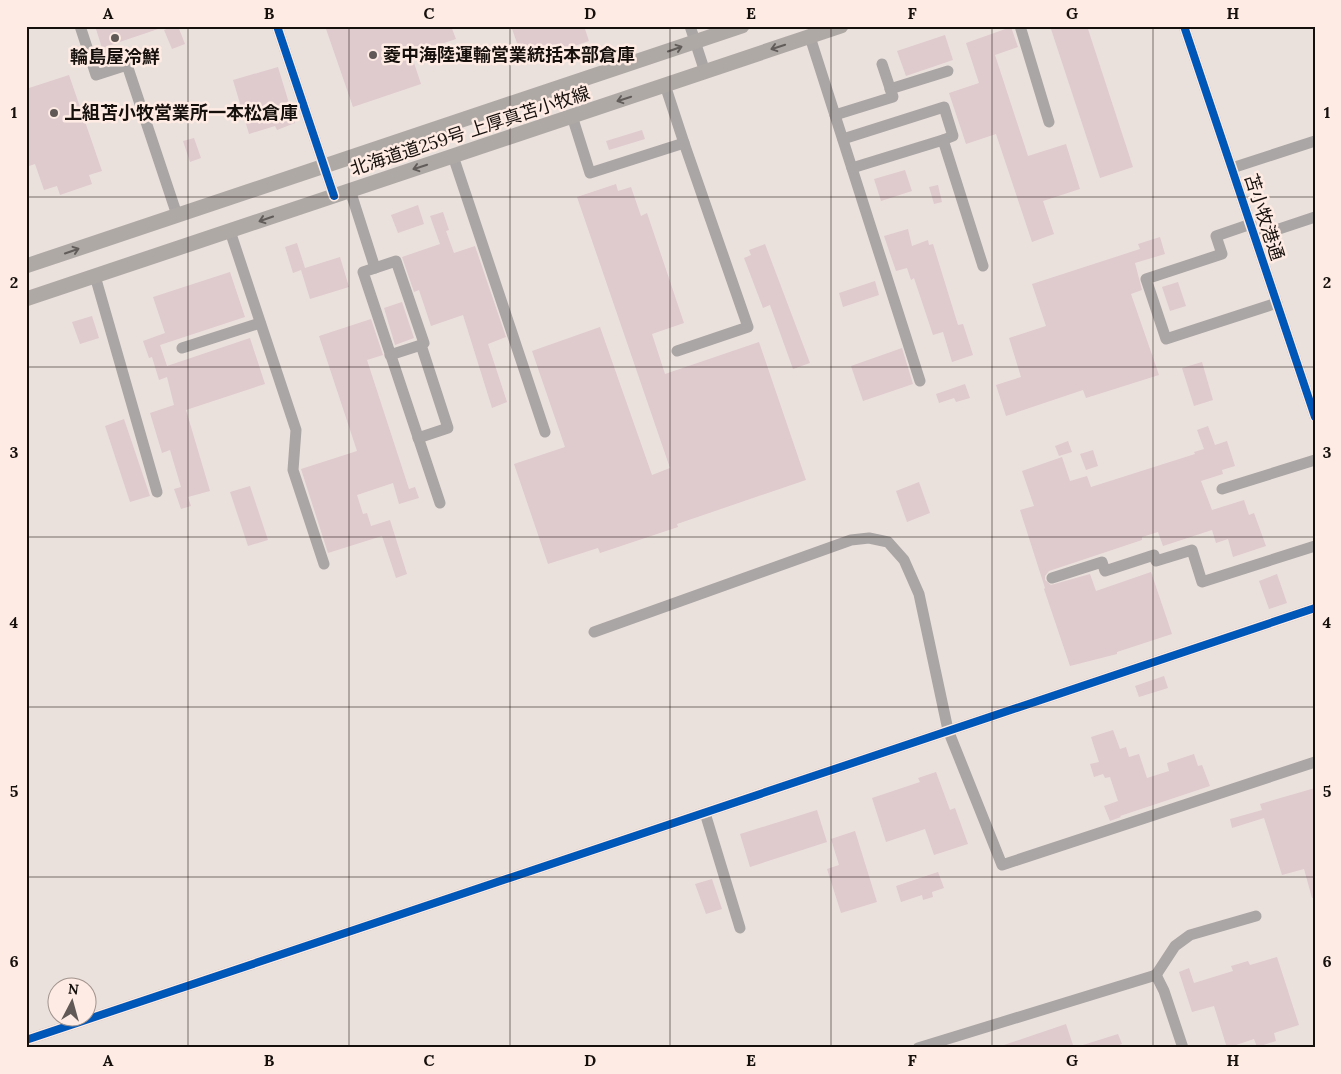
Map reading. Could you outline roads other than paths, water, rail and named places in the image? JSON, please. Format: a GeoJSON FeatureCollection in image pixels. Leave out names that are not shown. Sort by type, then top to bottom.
{"type":"FeatureCollection","features":[{"type":"Feature","properties":{"kind":"main road","name":"北海道道259号 上厚真苫小牧線"},"geometry":{"type":"LineString","coordinates":[[26,266],[742,26]]}},
{"type":"Feature","properties":{"kind":"main road","name":"北海道道259号 上厚真苫小牧線"},"geometry":{"type":"LineString","coordinates":[[26,299],[841,26]]}},
{"type":"Feature","properties":{"kind":"street"},"geometry":{"type":"LineString","coordinates":[[80,26],[96,75],[127,65],[177,215]]}},
{"type":"Feature","properties":{"kind":"street"},"geometry":{"type":"LineString","coordinates":[[277,26],[334,196]]}},
{"type":"Feature","properties":{"kind":"street"},"geometry":{"type":"LineString","coordinates":[[690,26],[705,72]]}},
{"type":"Feature","properties":{"kind":"street"},"geometry":{"type":"LineString","coordinates":[[1020,26],[1049,122]]}},
{"type":"Feature","properties":{"kind":"street","name":"苫小牧港通"},"geometry":{"type":"LineString","coordinates":[[1184,26],[1315,417]]}},
{"type":"Feature","properties":{"kind":"street"},"geometry":{"type":"LineString","coordinates":[[810,37],[920,382]]}},
{"type":"Feature","properties":{"kind":"street"},"geometry":{"type":"LineString","coordinates":[[835,115],[893,97],[882,64]]}},
{"type":"Feature","properties":{"kind":"street"},"geometry":{"type":"LineString","coordinates":[[890,89],[948,71]]}},
{"type":"Feature","properties":{"kind":"street"},"geometry":{"type":"LineString","coordinates":[[665,85],[748,327],[677,351]]}},
{"type":"Feature","properties":{"kind":"street"},"geometry":{"type":"LineString","coordinates":[[843,139],[944,107],[953,136],[852,168]]}},
{"type":"Feature","properties":{"kind":"street"},"geometry":{"type":"LineString","coordinates":[[572,116],[590,173],[684,143]]}},
{"type":"Feature","properties":{"kind":"street"},"geometry":{"type":"LineString","coordinates":[[943,140],[983,266]]}},
{"type":"Feature","properties":{"kind":"street"},"geometry":{"type":"LineString","coordinates":[[1232,168],[1315,140]]}},
{"type":"Feature","properties":{"kind":"street"},"geometry":{"type":"LineString","coordinates":[[453,156],[544,432]]}},
{"type":"Feature","properties":{"kind":"street"},"geometry":{"type":"LineString","coordinates":[[350,190],[375,268]]}},
{"type":"Feature","properties":{"kind":"street"},"geometry":{"type":"LineString","coordinates":[[1255,237],[1315,217]]}},
{"type":"Feature","properties":{"kind":"street"},"geometry":{"type":"LineString","coordinates":[[1251,224],[1216,236],[1222,254],[1146,279],[1166,339],[1277,303]]}},
{"type":"Feature","properties":{"kind":"street"},"geometry":{"type":"LineString","coordinates":[[230,231],[296,430],[293,470],[324,564]]}},
{"type":"Feature","properties":{"kind":"street"},"geometry":{"type":"LineString","coordinates":[[390,355],[424,344],[396,261],[362,272],[390,355],[418,438],[440,503]]}},
{"type":"Feature","properties":{"kind":"street"},"geometry":{"type":"LineString","coordinates":[[95,276],[157,492]]}},
{"type":"Feature","properties":{"kind":"street"},"geometry":{"type":"LineString","coordinates":[[182,348],[260,323]]}},
{"type":"Feature","properties":{"kind":"street"},"geometry":{"type":"LineString","coordinates":[[418,438],[448,428],[421,344]]}},
{"type":"Feature","properties":{"kind":"street"},"geometry":{"type":"LineString","coordinates":[[1222,489],[1315,460]]}},
{"type":"Feature","properties":{"kind":"street"},"geometry":{"type":"LineString","coordinates":[[594,632],[851,540],[869,538],[888,542],[904,560],[919,594],[948,730],[1002,865],[1315,762]]}},
{"type":"Feature","properties":{"kind":"street"},"geometry":{"type":"LineString","coordinates":[[1052,578],[1102,562],[1105,571],[1154,555],[1156,561],[1192,550],[1202,582],[1315,546]]}},
{"type":"Feature","properties":{"kind":"street"},"geometry":{"type":"LineString","coordinates":[[26,1040],[1315,608]]}},
{"type":"Feature","properties":{"kind":"street"},"geometry":{"type":"LineString","coordinates":[[706,813],[740,928]]}},
{"type":"Feature","properties":{"kind":"street"},"geometry":{"type":"LineString","coordinates":[[918,1048],[1156,975],[1174,946],[1190,934],[1256,916]]}},
{"type":"Feature","properties":{"kind":"street"},"geometry":{"type":"LineString","coordinates":[[1156,975],[1164,991],[1183,1048]]}},
{"type":"Feature","properties":{"kind":"place","name":"輪島屋冷鮮"},"geometry":{"type":"Point","coordinates":[115,38]}},
{"type":"Feature","properties":{"kind":"place","name":"菱中海陸運輸営業統括本部倉庫"},"geometry":{"type":"Point","coordinates":[373,55]}},
{"type":"Feature","properties":{"kind":"place","name":"上組苫小牧営業所一本松倉庫"},"geometry":{"type":"Point","coordinates":[54,113]}}]}
